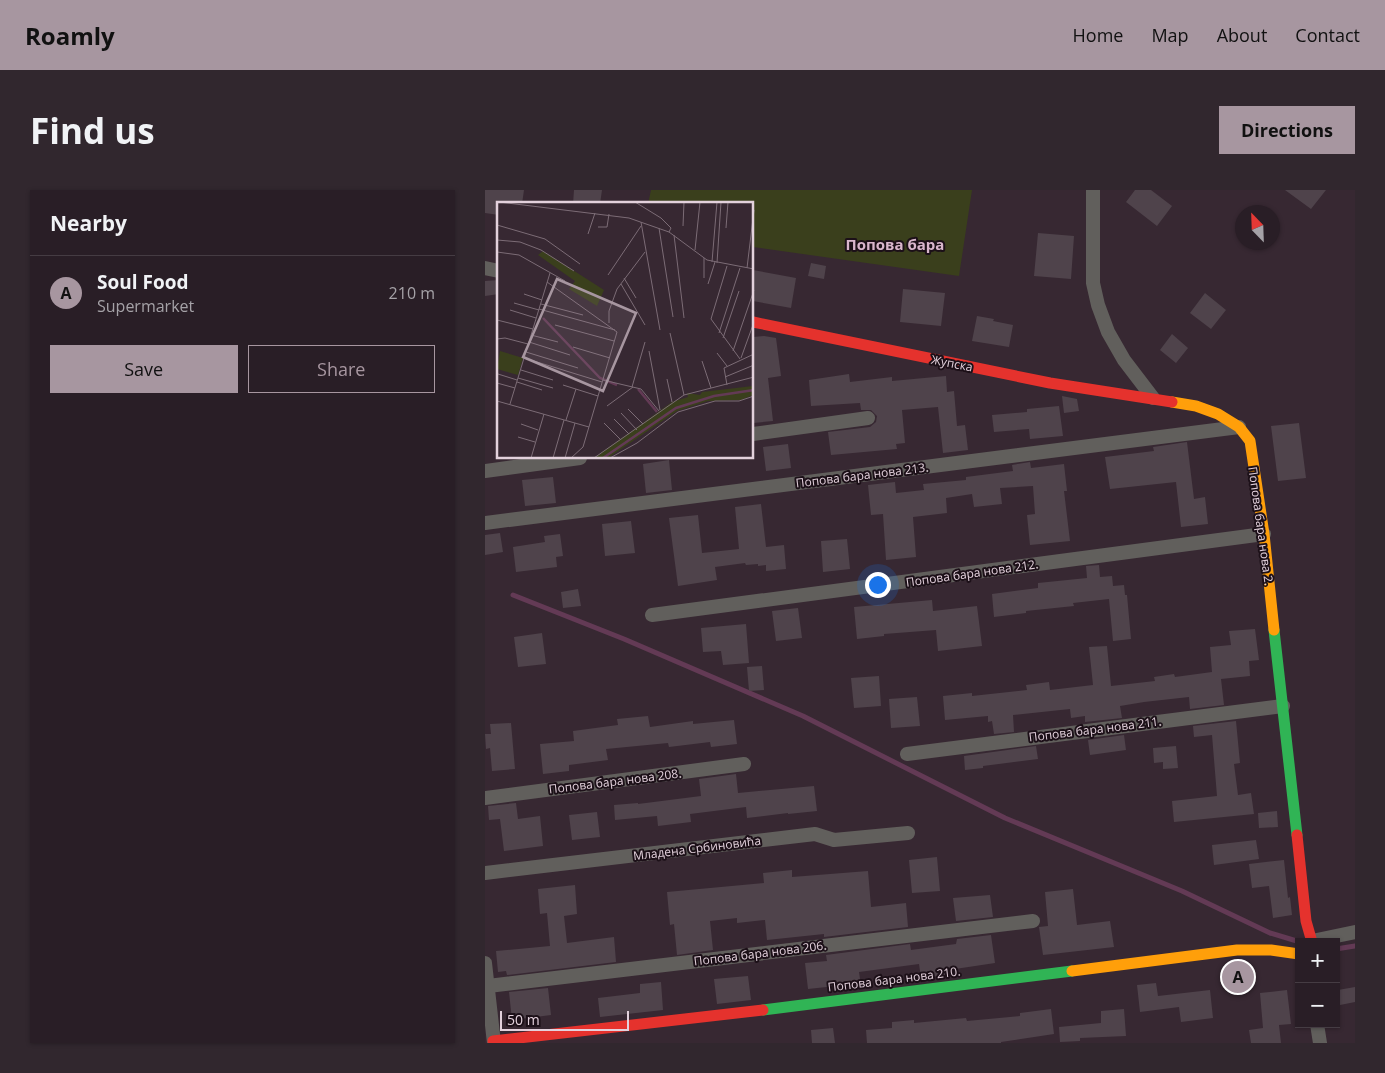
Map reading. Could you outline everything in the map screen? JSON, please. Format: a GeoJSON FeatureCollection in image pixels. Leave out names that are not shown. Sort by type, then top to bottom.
{"type":"FeatureCollection","features":[{"type":"Feature","properties":{"kind":"street"},"geometry":{"type":"LineString","coordinates":[[1093,190],[1093,282],[1098,305],[1108,332],[1124,360],[1153,398]]}},
{"type":"Feature","properties":{"kind":"street","name":"Жупска"},"geometry":{"type":"LineString","coordinates":[[754,322],[1050,383],[1153,398]]}},
{"type":"Feature","properties":{"kind":"street","name":"Попова бара нова 2."},"geometry":{"type":"LineString","coordinates":[[1153,398],[1196,406],[1218,414],[1239,427],[1250,441],[1264,534],[1306,921],[1311,938]]}},
{"type":"Feature","properties":{"kind":"street"},"geometry":{"type":"LineString","coordinates":[[754,434],[868,418]]}},
{"type":"Feature","properties":{"kind":"street","name":"Попова бара нова 213."},"geometry":{"type":"LineString","coordinates":[[485,523],[1239,427]]}},
{"type":"Feature","properties":{"kind":"street"},"geometry":{"type":"LineString","coordinates":[[485,470],[571,459]]}},
{"type":"Feature","properties":{"kind":"street","name":"Попова бара нова 212."},"geometry":{"type":"LineString","coordinates":[[652,615],[1264,534]]}},
{"type":"Feature","properties":{"kind":"street","name":"Попова бара нова 211."},"geometry":{"type":"LineString","coordinates":[[907,754],[1283,706]]}},
{"type":"Feature","properties":{"kind":"street","name":"Попова бара нова 208."},"geometry":{"type":"LineString","coordinates":[[485,798],[745,764]]}},
{"type":"Feature","properties":{"kind":"street","name":"Младена Србиновића"},"geometry":{"type":"LineString","coordinates":[[485,873],[815,834],[834,840],[908,833]]}},
{"type":"Feature","properties":{"kind":"street","name":"Попова бара нова 206."},"geometry":{"type":"LineString","coordinates":[[487,986],[1033,921]]}},
{"type":"Feature","properties":{"kind":"street"},"geometry":{"type":"LineString","coordinates":[[1326,938],[1355,932]]}},
{"type":"Feature","properties":{"kind":"street","name":"Попова бара нова 210."},"geometry":{"type":"LineString","coordinates":[[493,1042],[1237,950],[1271,950],[1295,953]]}},
{"type":"Feature","properties":{"kind":"street"},"geometry":{"type":"LineString","coordinates":[[485,963],[493,1042]]}},
{"type":"Feature","properties":{"kind":"street"},"geometry":{"type":"LineString","coordinates":[[1318,1028],[1320,1043]]}},
{"type":"Feature","properties":{"kind":"green space"},"geometry":{"type":"Polygon","coordinates":[[[651,190],[972,190],[959,276],[754,247],[754,202],[648,202],[651,190]]]}},
{"type":"Feature","properties":{"kind":"building"},"geometry":{"type":"Polygon","coordinates":[[[485,190],[524,190],[522,202],[497,202],[497,215],[485,213],[485,190]]]}},
{"type":"Feature","properties":{"kind":"building"},"geometry":{"type":"Polygon","coordinates":[[[574,190],[602,190],[600,202],[573,202],[574,190]]]}},
{"type":"Feature","properties":{"kind":"building"},"geometry":{"type":"Polygon","coordinates":[[[1135,190],[1151,190],[1172,206],[1157,226],[1126,202],[1135,190]]]}},
{"type":"Feature","properties":{"kind":"building"},"geometry":{"type":"Polygon","coordinates":[[[1285,190],[1326,190],[1311,209],[1285,190]]]}},
{"type":"Feature","properties":{"kind":"building"},"geometry":{"type":"Polygon","coordinates":[[[1038,233],[1074,236],[1071,279],[1034,276],[1038,233]]]}},
{"type":"Feature","properties":{"kind":"building"},"geometry":{"type":"Polygon","coordinates":[[[811,263],[826,266],[824,279],[808,276],[811,263]]]}},
{"type":"Feature","properties":{"kind":"building"},"geometry":{"type":"Polygon","coordinates":[[[754,270],[796,278],[791,308],[754,301],[754,270]]]}},
{"type":"Feature","properties":{"kind":"building"},"geometry":{"type":"Polygon","coordinates":[[[497,280],[497,294],[485,296],[485,281],[497,280]]]}},
{"type":"Feature","properties":{"kind":"building"},"geometry":{"type":"Polygon","coordinates":[[[903,289],[945,293],[941,326],[900,322],[903,289]]]}},
{"type":"Feature","properties":{"kind":"building"},"geometry":{"type":"Polygon","coordinates":[[[1205,293],[1226,310],[1211,329],[1190,313],[1205,293]]]}},
{"type":"Feature","properties":{"kind":"building"},"geometry":{"type":"Polygon","coordinates":[[[977,316],[1013,325],[1009,347],[972,341],[977,316]]]}},
{"type":"Feature","properties":{"kind":"building"},"geometry":{"type":"Polygon","coordinates":[[[1172,334],[1188,348],[1176,363],[1160,350],[1172,334]]]}},
{"type":"Feature","properties":{"kind":"building"},"geometry":{"type":"Polygon","coordinates":[[[754,337],[776,338],[781,376],[768,378],[773,421],[754,423],[754,337]]]}},
{"type":"Feature","properties":{"kind":"building"},"geometry":{"type":"Polygon","coordinates":[[[849,374],[850,382],[892,377],[892,381],[946,376],[947,392],[954,391],[957,426],[965,425],[968,450],[943,453],[938,407],[902,410],[905,443],[896,444],[897,449],[831,455],[828,432],[870,427],[876,422],[877,416],[871,410],[861,410],[860,403],[811,406],[809,380],[849,374]]]}},
{"type":"Feature","properties":{"kind":"building"},"geometry":{"type":"Polygon","coordinates":[[[1062,396],[1077,399],[1079,411],[1064,413],[1062,396]]]}},
{"type":"Feature","properties":{"kind":"building"},"geometry":{"type":"Polygon","coordinates":[[[1059,406],[1063,436],[1030,439],[1029,429],[994,432],[992,415],[1027,412],[1027,409],[1059,406]]]}},
{"type":"Feature","properties":{"kind":"building"},"geometry":{"type":"Polygon","coordinates":[[[1299,423],[1306,478],[1278,481],[1271,426],[1299,423]]]}},
{"type":"Feature","properties":{"kind":"building"},"geometry":{"type":"Polygon","coordinates":[[[1187,442],[1194,499],[1205,497],[1208,524],[1181,527],[1176,482],[1110,489],[1105,457],[1154,451],[1153,447],[1187,442]]]}},
{"type":"Feature","properties":{"kind":"building"},"geometry":{"type":"Polygon","coordinates":[[[788,444],[791,468],[766,471],[763,447],[788,444]]]}},
{"type":"Feature","properties":{"kind":"building"},"geometry":{"type":"Polygon","coordinates":[[[669,460],[672,490],[646,493],[643,464],[669,460]]]}},
{"type":"Feature","properties":{"kind":"building"},"geometry":{"type":"Polygon","coordinates":[[[1030,462],[1031,468],[1064,464],[1067,491],[1064,491],[1070,541],[1030,545],[1027,515],[1035,514],[1033,486],[1000,488],[1002,504],[974,507],[972,494],[946,498],[947,513],[913,517],[916,557],[886,560],[883,514],[871,515],[868,485],[895,482],[896,493],[924,490],[923,484],[966,480],[966,477],[1013,471],[1012,465],[1030,462]]]}},
{"type":"Feature","properties":{"kind":"building"},"geometry":{"type":"Polygon","coordinates":[[[553,477],[556,503],[525,506],[522,480],[553,477]]]}},
{"type":"Feature","properties":{"kind":"building"},"geometry":{"type":"Polygon","coordinates":[[[761,504],[766,547],[784,545],[786,569],[766,571],[766,565],[746,565],[745,563],[715,567],[717,580],[678,586],[669,518],[698,515],[702,553],[739,549],[735,507],[761,504]]]}},
{"type":"Feature","properties":{"kind":"building"},"geometry":{"type":"Polygon","coordinates":[[[631,521],[635,553],[605,556],[602,524],[631,521]]]}},
{"type":"Feature","properties":{"kind":"building"},"geometry":{"type":"Polygon","coordinates":[[[500,533],[503,552],[485,555],[485,535],[500,533]]]}},
{"type":"Feature","properties":{"kind":"building"},"geometry":{"type":"Polygon","coordinates":[[[560,534],[563,556],[556,557],[557,567],[516,572],[513,547],[545,542],[544,536],[560,534]]]}},
{"type":"Feature","properties":{"kind":"building"},"geometry":{"type":"Polygon","coordinates":[[[847,539],[850,569],[823,572],[821,541],[847,539]]]}},
{"type":"Feature","properties":{"kind":"building"},"geometry":{"type":"Polygon","coordinates":[[[1099,565],[1100,577],[1112,576],[1113,586],[1124,585],[1125,595],[1127,595],[1131,639],[1113,641],[1109,599],[1073,603],[1074,606],[1026,611],[1026,613],[994,617],[992,594],[1038,588],[1038,583],[1087,578],[1086,566],[1099,565]]]}},
{"type":"Feature","properties":{"kind":"building"},"geometry":{"type":"Polygon","coordinates":[[[578,589],[581,606],[563,608],[561,592],[578,589]]]}},
{"type":"Feature","properties":{"kind":"building"},"geometry":{"type":"Polygon","coordinates":[[[932,600],[933,611],[977,606],[982,646],[938,651],[936,630],[884,634],[884,636],[857,639],[854,607],[932,600]]]}},
{"type":"Feature","properties":{"kind":"building"},"geometry":{"type":"Polygon","coordinates":[[[798,608],[802,638],[776,641],[772,611],[798,608]]]}},
{"type":"Feature","properties":{"kind":"building"},"geometry":{"type":"Polygon","coordinates":[[[746,624],[749,663],[723,665],[721,651],[703,652],[701,628],[746,624]]]}},
{"type":"Feature","properties":{"kind":"building"},"geometry":{"type":"Polygon","coordinates":[[[1255,629],[1259,660],[1249,661],[1250,676],[1221,679],[1224,705],[1190,709],[1189,697],[1144,702],[1120,706],[1122,718],[1085,722],[1085,716],[1071,718],[1070,709],[1013,715],[1014,732],[994,734],[992,721],[988,722],[988,716],[945,720],[943,696],[972,693],[972,696],[1027,690],[1026,685],[1049,682],[1050,690],[1093,685],[1089,647],[1107,646],[1111,686],[1155,681],[1154,677],[1174,674],[1175,677],[1212,672],[1210,647],[1231,645],[1229,631],[1255,629]]]}},
{"type":"Feature","properties":{"kind":"building"},"geometry":{"type":"Polygon","coordinates":[[[542,633],[546,664],[518,667],[514,637],[542,633]]]}},
{"type":"Feature","properties":{"kind":"building"},"geometry":{"type":"Polygon","coordinates":[[[762,666],[764,690],[749,691],[747,667],[762,666]]]}},
{"type":"Feature","properties":{"kind":"building"},"geometry":{"type":"Polygon","coordinates":[[[879,676],[881,706],[854,708],[851,678],[879,676]]]}},
{"type":"Feature","properties":{"kind":"building"},"geometry":{"type":"Polygon","coordinates":[[[917,697],[920,726],[891,728],[889,699],[917,697]]]}},
{"type":"Feature","properties":{"kind":"building"},"geometry":{"type":"Polygon","coordinates":[[[648,716],[650,727],[693,721],[693,724],[734,720],[737,744],[711,747],[710,742],[669,747],[668,743],[606,749],[608,760],[569,765],[569,771],[543,774],[540,744],[574,741],[573,731],[618,725],[617,719],[648,716]]]}},
{"type":"Feature","properties":{"kind":"building"},"geometry":{"type":"Polygon","coordinates":[[[1236,721],[1240,763],[1234,764],[1238,795],[1251,793],[1254,814],[1174,822],[1172,801],[1217,796],[1212,735],[1194,737],[1193,726],[1236,721]]]}},
{"type":"Feature","properties":{"kind":"building"},"geometry":{"type":"Polygon","coordinates":[[[511,723],[515,769],[492,771],[490,748],[486,749],[485,734],[491,734],[490,724],[511,723]]]}},
{"type":"Feature","properties":{"kind":"building"},"geometry":{"type":"Polygon","coordinates":[[[1124,735],[1126,750],[1090,755],[1088,740],[1124,735]]]}},
{"type":"Feature","properties":{"kind":"building"},"geometry":{"type":"Polygon","coordinates":[[[1036,746],[1038,759],[965,770],[964,756],[1036,746]]]}},
{"type":"Feature","properties":{"kind":"building"},"geometry":{"type":"Polygon","coordinates":[[[1176,746],[1178,768],[1163,769],[1163,762],[1154,763],[1153,748],[1176,746]]]}},
{"type":"Feature","properties":{"kind":"building"},"geometry":{"type":"Polygon","coordinates":[[[736,774],[738,793],[814,786],[817,811],[747,818],[746,807],[690,814],[691,822],[658,826],[657,816],[615,820],[614,805],[701,796],[699,779],[736,774]]]}},
{"type":"Feature","properties":{"kind":"building"},"geometry":{"type":"Polygon","coordinates":[[[516,803],[518,819],[540,816],[543,846],[504,851],[500,819],[489,820],[488,806],[516,803]]]}},
{"type":"Feature","properties":{"kind":"building"},"geometry":{"type":"Polygon","coordinates":[[[1277,811],[1278,827],[1259,828],[1258,813],[1277,811]]]}},
{"type":"Feature","properties":{"kind":"building"},"geometry":{"type":"Polygon","coordinates":[[[597,812],[600,837],[572,840],[569,815],[597,812]]]}},
{"type":"Feature","properties":{"kind":"building"},"geometry":{"type":"Polygon","coordinates":[[[1256,840],[1259,859],[1214,865],[1212,845],[1256,840]]]}},
{"type":"Feature","properties":{"kind":"building"},"geometry":{"type":"Polygon","coordinates":[[[937,857],[940,891],[912,893],[909,860],[937,857]]]}},
{"type":"Feature","properties":{"kind":"building"},"geometry":{"type":"Polygon","coordinates":[[[1284,860],[1288,898],[1290,897],[1292,915],[1273,918],[1269,886],[1252,888],[1249,864],[1284,860]]]}},
{"type":"Feature","properties":{"kind":"building"},"geometry":{"type":"Polygon","coordinates":[[[792,870],[792,877],[868,871],[871,907],[906,903],[908,927],[824,937],[824,934],[767,940],[765,920],[737,923],[737,918],[710,921],[713,950],[677,955],[674,924],[670,925],[667,892],[764,883],[763,873],[792,870]]]}},
{"type":"Feature","properties":{"kind":"building"},"geometry":{"type":"Polygon","coordinates":[[[575,885],[577,914],[564,916],[567,943],[614,937],[616,962],[507,975],[506,971],[498,972],[496,951],[550,946],[547,913],[540,914],[538,889],[575,885]]]}},
{"type":"Feature","properties":{"kind":"building"},"geometry":{"type":"Polygon","coordinates":[[[1073,889],[1077,925],[1110,921],[1114,947],[1043,955],[1039,927],[1048,926],[1045,892],[1073,889]]]}},
{"type":"Feature","properties":{"kind":"building"},"geometry":{"type":"Polygon","coordinates":[[[990,895],[993,917],[956,921],[953,898],[990,895]]]}},
{"type":"Feature","properties":{"kind":"building"},"geometry":{"type":"Polygon","coordinates":[[[991,935],[995,963],[955,969],[956,974],[921,978],[919,964],[859,972],[861,986],[846,988],[845,985],[808,989],[805,963],[827,961],[826,955],[910,944],[911,950],[956,944],[957,939],[991,935]]]}},
{"type":"Feature","properties":{"kind":"building"},"geometry":{"type":"Polygon","coordinates":[[[1248,963],[1251,983],[1228,987],[1224,967],[1248,963]]]}},
{"type":"Feature","properties":{"kind":"building"},"geometry":{"type":"Polygon","coordinates":[[[748,976],[751,1000],[717,1004],[714,979],[748,976]]]}},
{"type":"Feature","properties":{"kind":"building"},"geometry":{"type":"Polygon","coordinates":[[[661,982],[663,1010],[600,1017],[598,998],[640,993],[640,984],[661,982]]]}},
{"type":"Feature","properties":{"kind":"building"},"geometry":{"type":"Polygon","coordinates":[[[1156,983],[1158,996],[1210,990],[1213,1018],[1181,1022],[1179,1007],[1140,1012],[1137,985],[1156,983]]]}},
{"type":"Feature","properties":{"kind":"building"},"geometry":{"type":"Polygon","coordinates":[[[1355,987],[1355,1002],[1340,1005],[1340,990],[1355,987]]]}},
{"type":"Feature","properties":{"kind":"building"},"geometry":{"type":"Polygon","coordinates":[[[548,988],[551,1015],[512,1020],[509,992],[548,988]]]}},
{"type":"Feature","properties":{"kind":"building"},"geometry":{"type":"Polygon","coordinates":[[[1287,990],[1291,1024],[1279,1025],[1281,1043],[1251,1043],[1249,1030],[1263,1028],[1260,993],[1287,990]]]}},
{"type":"Feature","properties":{"kind":"building"},"geometry":{"type":"Polygon","coordinates":[[[1051,1009],[1054,1034],[1001,1043],[867,1043],[866,1030],[892,1028],[892,1022],[914,1020],[914,1023],[966,1018],[967,1021],[1020,1016],[1020,1013],[1051,1009]]]}},
{"type":"Feature","properties":{"kind":"building"},"geometry":{"type":"Polygon","coordinates":[[[1124,1009],[1126,1036],[1080,1038],[1080,1041],[1060,1042],[1059,1027],[1101,1023],[1101,1011],[1124,1009]]]}},
{"type":"Feature","properties":{"kind":"building"},"geometry":{"type":"Polygon","coordinates":[[[833,1028],[835,1043],[812,1043],[811,1030],[833,1028]]]}},
{"type":"Feature","properties":{"kind":"waterway"},"geometry":{"type":"LineString","coordinates":[[513,595],[624,639],[803,716],[1005,818],[1182,891],[1270,933],[1295,940]]}},
{"type":"Feature","properties":{"kind":"waterway"},"geometry":{"type":"LineString","coordinates":[[1340,948],[1355,946]]}},
{"type":"Feature","properties":{"kind":"traffic: fast"},"geometry":{"type":"LineString","coordinates":[[1274,630],[1297,835]]}},
{"type":"Feature","properties":{"kind":"traffic: fast"},"geometry":{"type":"LineString","coordinates":[[763,1010],[1072,971]]}},
{"type":"Feature","properties":{"kind":"traffic: slow"},"geometry":{"type":"LineString","coordinates":[[1172,402],[1196,406],[1218,414],[1239,427],[1250,441],[1264,534],[1274,630]]}},
{"type":"Feature","properties":{"kind":"traffic: slow"},"geometry":{"type":"LineString","coordinates":[[1072,971],[1237,950],[1271,950],[1295,953]]}},
{"type":"Feature","properties":{"kind":"traffic: jam"},"geometry":{"type":"LineString","coordinates":[[754,322],[1050,383],[1172,402]]}},
{"type":"Feature","properties":{"kind":"traffic: jam"},"geometry":{"type":"LineString","coordinates":[[1297,835],[1306,921],[1311,938]]}},
{"type":"Feature","properties":{"kind":"traffic: jam"},"geometry":{"type":"LineString","coordinates":[[493,1041],[763,1010]]}},
{"type":"Feature","properties":{"kind":"place","name":"Soul Food"},"geometry":{"type":"Point","coordinates":[1238,977]}},
{"type":"Feature","properties":{"kind":"district","name":"Попова бара"},"geometry":{"type":"Point","coordinates":[895,244]}}]}
